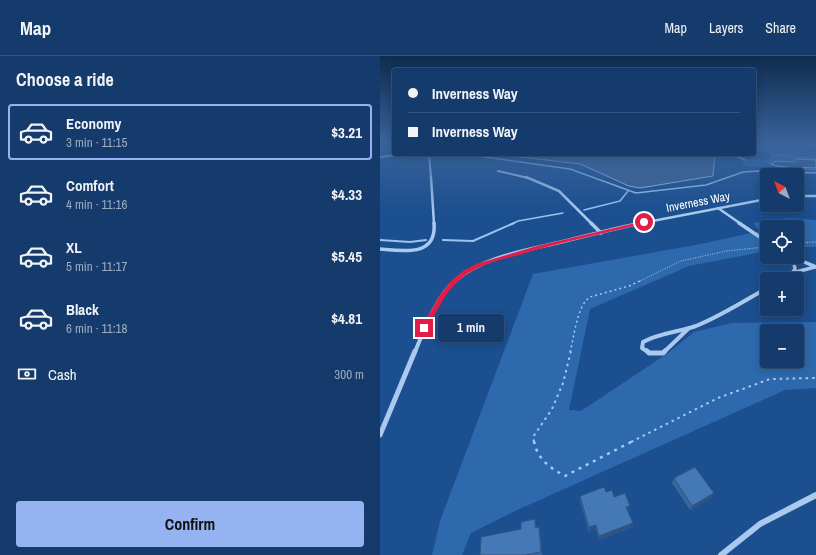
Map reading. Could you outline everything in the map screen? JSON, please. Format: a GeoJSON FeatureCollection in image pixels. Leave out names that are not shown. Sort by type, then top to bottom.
{"type":"FeatureCollection","features":[{"type":"Feature","properties":{"kind":"street"},"geometry":{"type":"LineString","coordinates":[[380,249],[419,249],[427,246],[433,238],[435,234],[430,165]]}},
{"type":"Feature","properties":{"kind":"street"},"geometry":{"type":"LineString","coordinates":[[498,171],[519,175],[559,191],[601,233]]}},
{"type":"Feature","properties":{"kind":"street"},"geometry":{"type":"LineString","coordinates":[[804,196],[816,196]]}},
{"type":"Feature","properties":{"kind":"street","name":"Inverness Way"},"geometry":{"type":"LineString","coordinates":[[380,435],[424,328],[443,295],[453,282],[465,272],[478,265],[493,260],[601,233],[760,200]]}},
{"type":"Feature","properties":{"kind":"street"},"geometry":{"type":"LineString","coordinates":[[718,208],[760,237]]}},
{"type":"Feature","properties":{"kind":"street"},"geometry":{"type":"LineString","coordinates":[[804,262],[816,267]]}},
{"type":"Feature","properties":{"kind":"street"},"geometry":{"type":"LineString","coordinates":[[796,272],[816,267]]}},
{"type":"Feature","properties":{"kind":"street"},"geometry":{"type":"LineString","coordinates":[[688,329],[663,353],[649,353],[642,348],[643,342],[651,337],[669,335],[688,329],[744,302],[760,292]]}},
{"type":"Feature","properties":{"kind":"street"},"geometry":{"type":"LineString","coordinates":[[722,555],[760,524],[816,495]]}},
{"type":"Feature","properties":{"kind":"path"},"geometry":{"type":"LineString","coordinates":[[776,165],[816,170]]}},
{"type":"Feature","properties":{"kind":"path"},"geometry":{"type":"LineString","coordinates":[[804,243],[816,242]]}},
{"type":"Feature","properties":{"kind":"path"},"geometry":{"type":"LineString","coordinates":[[760,248],[726,251],[681,261],[629,286],[590,297],[585,300],[580,308],[563,383],[552,409],[533,437],[536,450],[543,462],[548,467],[565,476],[718,398],[770,379],[816,378]]}},
{"type":"Feature","properties":{"kind":"shaded area"},"geometry":{"type":"Polygon","coordinates":[[[583,165],[714,165],[713,176],[640,188],[629,186],[583,165]]]}},
{"type":"Feature","properties":{"kind":"shaded area"},"geometry":{"type":"Polygon","coordinates":[[[743,165],[816,165],[816,173],[804,171],[804,168],[768,168],[743,165]]]}},
{"type":"Feature","properties":{"kind":"shaded area"},"geometry":{"type":"Polygon","coordinates":[[[774,165],[816,165],[816,168],[787,167],[774,165]]]}},
{"type":"Feature","properties":{"kind":"shaded area"},"geometry":{"type":"Polygon","coordinates":[[[789,218],[816,220],[816,247],[804,247],[804,220],[775,220],[789,218]]]}},
{"type":"Feature","properties":{"kind":"shaded area"},"geometry":{"type":"Polygon","coordinates":[[[760,222],[760,231],[753,223],[760,222]]]}},
{"type":"Feature","properties":{"kind":"shaded area"},"geometry":{"type":"Polygon","coordinates":[[[760,231],[760,252],[689,266],[590,309],[569,410],[581,411],[668,353],[694,332],[732,323],[816,322],[816,388],[785,390],[515,511],[471,533],[462,555],[432,555],[440,521],[533,274],[701,244],[760,231]]]}},
{"type":"Feature","properties":{"kind":"building"},"geometry":{"type":"Polygon","coordinates":[[[695,467],[714,493],[692,506],[674,478],[695,467]]]}},
{"type":"Feature","properties":{"kind":"building"},"geometry":{"type":"Polygon","coordinates":[[[604,487],[606,492],[612,490],[614,497],[625,493],[630,506],[626,507],[633,523],[599,536],[596,525],[589,527],[580,496],[604,487]]]}},
{"type":"Feature","properties":{"kind":"building"},"geometry":{"type":"Polygon","coordinates":[[[535,519],[535,528],[539,527],[541,552],[525,555],[480,555],[481,537],[521,529],[521,522],[535,519]]]}},
{"type":"Feature","properties":{"kind":"waterway"},"geometry":{"type":"LineString","coordinates":[[544,165],[570,169],[636,193],[706,185],[743,172],[759,171],[816,173]]}},
{"type":"Feature","properties":{"kind":"waterway"},"geometry":{"type":"LineString","coordinates":[[584,210],[620,201],[628,191]]}},
{"type":"Feature","properties":{"kind":"waterway"},"geometry":{"type":"LineString","coordinates":[[514,223],[563,213]]}},
{"type":"Feature","properties":{"kind":"waterway"},"geometry":{"type":"LineString","coordinates":[[443,240],[473,241],[514,223]]}},
{"type":"Feature","properties":{"kind":"waterway"},"geometry":{"type":"LineString","coordinates":[[380,240],[410,242],[426,240]]}},
{"type":"Feature","properties":{"kind":"route"},"geometry":{"type":"LineString","coordinates":[[424,328],[443,295],[453,282],[465,272],[478,265],[539,247],[644,222]]}}]}
